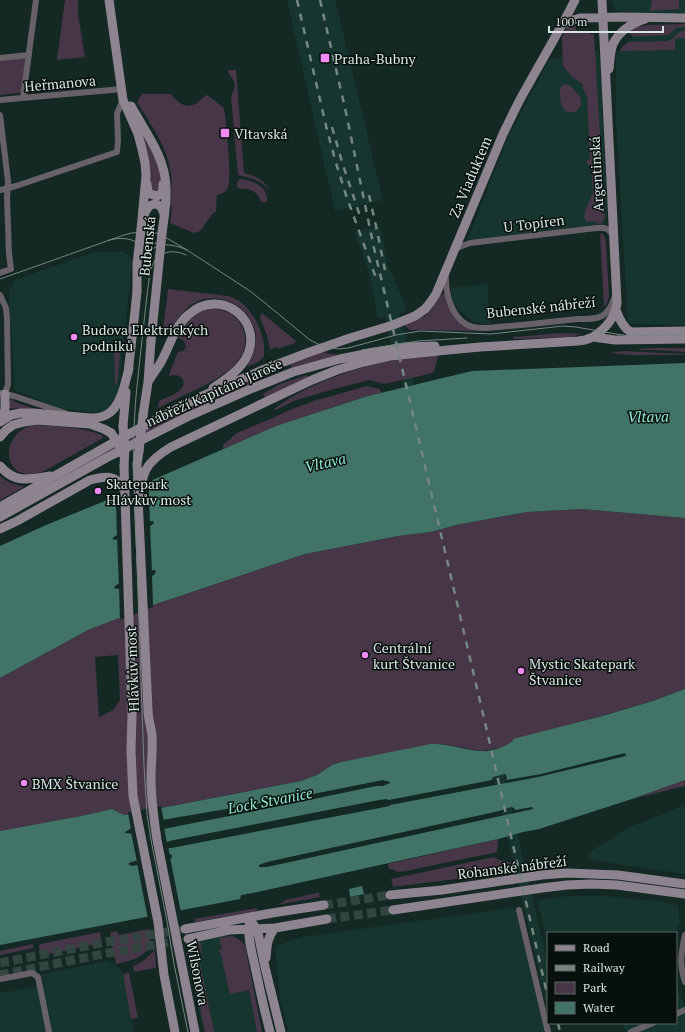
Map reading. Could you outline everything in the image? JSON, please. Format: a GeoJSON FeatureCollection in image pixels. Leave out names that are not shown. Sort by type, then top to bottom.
{"type":"FeatureCollection","features":[{"type":"Feature","properties":{"kind":"main road","name":"Bubenská"},"geometry":{"type":"LineString","coordinates":[[109,0],[123,100],[138,134],[146,163],[144,211],[137,264],[136,302],[123,426]]}},
{"type":"Feature","properties":{"kind":"main road"},"geometry":{"type":"LineString","coordinates":[[562,25],[575,0]]}},
{"type":"Feature","properties":{"kind":"main road","name":"Argentinská"},"geometry":{"type":"LineString","coordinates":[[593,338],[611,322],[616,310],[617,290],[602,0]]}},
{"type":"Feature","properties":{"kind":"main road"},"geometry":{"type":"LineString","coordinates":[[606,89],[613,44],[624,31],[634,24],[652,18]]}},
{"type":"Feature","properties":{"kind":"main road"},"geometry":{"type":"LineString","coordinates":[[562,25],[574,19],[685,18]]}},
{"type":"Feature","properties":{"kind":"main road","name":"Za Viaduktem"},"geometry":{"type":"LineString","coordinates":[[393,325],[425,310],[436,294],[503,134],[526,87],[562,25]]}},
{"type":"Feature","properties":{"kind":"main road","name":"Bubenská"},"geometry":{"type":"LineString","coordinates":[[122,89],[157,151],[163,170],[166,187],[148,382],[143,415]]}},
{"type":"Feature","properties":{"kind":"main road"},"geometry":{"type":"LineString","coordinates":[[146,176],[149,193],[152,195],[160,195],[163,190],[163,170]]}},
{"type":"Feature","properties":{"kind":"main road"},"geometry":{"type":"LineString","coordinates":[[144,211],[150,205],[157,204],[161,206],[164,214]]}},
{"type":"Feature","properties":{"kind":"main road"},"geometry":{"type":"LineString","coordinates":[[148,382],[161,361],[181,322],[189,313],[199,307],[209,304],[220,304],[236,311],[242,316],[250,336],[250,344],[245,360],[233,374],[198,398]]}},
{"type":"Feature","properties":{"kind":"main road","name":"Bubenské nábřeží"},"geometry":{"type":"LineString","coordinates":[[616,310],[621,322],[627,330],[631,332],[685,331]]}},
{"type":"Feature","properties":{"kind":"main road","name":"nábřeží Kapitána Jaroše"},"geometry":{"type":"LineString","coordinates":[[0,508],[127,435],[198,398],[320,348],[393,325]]}},
{"type":"Feature","properties":{"kind":"main road"},"geometry":{"type":"LineString","coordinates":[[139,503],[144,473],[149,464],[162,452],[312,380],[349,366],[390,356],[480,347],[578,341],[593,338],[615,340],[685,339]]}},
{"type":"Feature","properties":{"kind":"main road","name":"nábřeží Kapitána Jaroše"},"geometry":{"type":"LineString","coordinates":[[0,517],[106,458],[228,398],[293,372],[340,359],[406,347],[480,347]]}},
{"type":"Feature","properties":{"kind":"main road"},"geometry":{"type":"LineString","coordinates":[[1,421],[11,415],[21,412],[97,418],[103,416],[110,413],[120,399],[129,368]]}},
{"type":"Feature","properties":{"kind":"main road"},"geometry":{"type":"LineString","coordinates":[[1,421],[5,408],[2,394]]}},
{"type":"Feature","properties":{"kind":"main road","name":"Hlávkův most"},"geometry":{"type":"LineString","coordinates":[[143,415],[137,464],[148,718],[152,734],[152,794],[158,840],[173,919]]}},
{"type":"Feature","properties":{"kind":"main road"},"geometry":{"type":"LineString","coordinates":[[0,437],[6,430],[14,425],[37,420],[90,424],[111,433],[118,444],[124,466]]}},
{"type":"Feature","properties":{"kind":"main road","name":"Hlávkův most"},"geometry":{"type":"LineString","coordinates":[[123,426],[125,447],[124,466],[133,796],[158,922],[164,975],[175,1032]]}},
{"type":"Feature","properties":{"kind":"main road"},"geometry":{"type":"LineString","coordinates":[[0,466],[12,476],[19,478],[34,478],[56,475]]}},
{"type":"Feature","properties":{"kind":"main road"},"geometry":{"type":"LineString","coordinates":[[0,529],[93,479],[102,477],[113,478],[120,482],[125,492]]}},
{"type":"Feature","properties":{"kind":"main road"},"geometry":{"type":"LineString","coordinates":[[0,508],[7,510],[15,509]]}},
{"type":"Feature","properties":{"kind":"main road","name":"Rohanské nábřeží"},"geometry":{"type":"LineString","coordinates":[[390,895],[442,890],[542,875],[567,873],[618,875],[685,884]]}},
{"type":"Feature","properties":{"kind":"main road","name":"Rohanské nábřeží"},"geometry":{"type":"LineString","coordinates":[[393,910],[529,889],[567,885],[617,885],[685,894]]}},
{"type":"Feature","properties":{"kind":"main road"},"geometry":{"type":"LineString","coordinates":[[186,930],[324,905]]}},
{"type":"Feature","properties":{"kind":"main road"},"geometry":{"type":"LineString","coordinates":[[250,918],[252,929],[249,938],[260,994],[270,1032]]}},
{"type":"Feature","properties":{"kind":"main road","name":"Wilsonova"},"geometry":{"type":"LineString","coordinates":[[173,919],[195,1032]]}},
{"type":"Feature","properties":{"kind":"main road"},"geometry":{"type":"LineString","coordinates":[[188,939],[229,930],[275,928],[327,919]]}},
{"type":"Feature","properties":{"kind":"main road"},"geometry":{"type":"LineString","coordinates":[[265,967],[268,941],[275,928]]}},
{"type":"Feature","properties":{"kind":"main road"},"geometry":{"type":"LineString","coordinates":[[252,929],[258,933],[265,967],[282,1032]]}},
{"type":"Feature","properties":{"kind":"street"},"geometry":{"type":"LineString","coordinates":[[23,98],[36,0]]}},
{"type":"Feature","properties":{"kind":"street"},"geometry":{"type":"LineString","coordinates":[[0,58],[29,55]]}},
{"type":"Feature","properties":{"kind":"street","name":"Heřmanova"},"geometry":{"type":"LineString","coordinates":[[0,100],[122,89]]}},
{"type":"Feature","properties":{"kind":"street","name":"Bubenská"},"geometry":{"type":"LineString","coordinates":[[8,188],[117,152],[117,114],[123,100]]}},
{"type":"Feature","properties":{"kind":"street"},"geometry":{"type":"LineString","coordinates":[[0,115],[8,181],[7,198],[11,269],[0,273]]}},
{"type":"Feature","properties":{"kind":"street"},"geometry":{"type":"LineString","coordinates":[[0,190],[8,188]]}},
{"type":"Feature","properties":{"kind":"street","name":"U Topíren"},"geometry":{"type":"LineString","coordinates":[[454,249],[470,243],[596,228],[607,229],[614,237]]}},
{"type":"Feature","properties":{"kind":"street","name":"Bubenské nábřeží"},"geometry":{"type":"LineString","coordinates":[[447,269],[447,286],[452,306],[459,317],[466,324],[476,327],[495,327],[577,319],[595,319],[607,312],[612,304],[617,290]]}},
{"type":"Feature","properties":{"kind":"street"},"geometry":{"type":"LineString","coordinates":[[0,295],[6,308],[7,318],[8,384],[2,394],[14,396],[74,416]]}},
{"type":"Feature","properties":{"kind":"street"},"geometry":{"type":"LineString","coordinates":[[519,910],[548,1032]]}},
{"type":"Feature","properties":{"kind":"street"},"geometry":{"type":"LineString","coordinates":[[685,935],[680,962],[685,982]]}},
{"type":"Feature","properties":{"kind":"street"},"geometry":{"type":"LineString","coordinates":[[0,979],[32,973],[38,977],[49,1032]]}},
{"type":"Feature","properties":{"kind":"street"},"geometry":{"type":"LineString","coordinates":[[631,1032],[651,1024]]}},
{"type":"Feature","properties":{"kind":"shaded area"},"geometry":{"type":"Polygon","coordinates":[[[287,0],[335,0],[383,200],[335,211],[287,0]]]}},
{"type":"Feature","properties":{"kind":"shaded area"},"geometry":{"type":"Polygon","coordinates":[[[612,0],[685,0],[685,13],[650,14],[616,11],[612,0]]]}},
{"type":"Feature","properties":{"kind":"shaded area"},"geometry":{"type":"Polygon","coordinates":[[[685,27],[685,325],[628,324],[616,117],[616,54],[636,34],[657,28],[685,27]]]}},
{"type":"Feature","properties":{"kind":"shaded area"},"geometry":{"type":"Polygon","coordinates":[[[599,49],[607,208],[605,223],[479,239],[468,239],[507,139],[549,60],[599,49]]]}},
{"type":"Feature","properties":{"kind":"shaded area"},"geometry":{"type":"Polygon","coordinates":[[[380,226],[387,263],[403,300],[406,311],[400,314],[413,371],[411,372],[547,962],[547,1007],[400,374],[397,374],[385,317],[378,318],[369,272],[355,232],[380,226]]]}},
{"type":"Feature","properties":{"kind":"shaded area"},"geometry":{"type":"Polygon","coordinates":[[[95,252],[123,252],[132,260],[118,395],[110,408],[101,413],[57,408],[15,390],[9,292],[15,280],[95,252]]]}},
{"type":"Feature","properties":{"kind":"shaded area"},"geometry":{"type":"Polygon","coordinates":[[[488,284],[489,291],[487,293],[491,325],[474,322],[458,310],[453,300],[451,288],[488,284]]]}},
{"type":"Feature","properties":{"kind":"shaded area"},"geometry":{"type":"Polygon","coordinates":[[[685,805],[685,874],[591,860],[588,853],[628,828],[685,805]]]}},
{"type":"Feature","properties":{"kind":"shaded area"},"geometry":{"type":"Polygon","coordinates":[[[568,896],[600,896],[656,901],[678,905],[680,922],[676,932],[547,932],[547,939],[537,900],[568,896]]]}},
{"type":"Feature","properties":{"kind":"shaded area"},"geometry":{"type":"Polygon","coordinates":[[[511,908],[523,913],[546,1032],[289,1032],[280,998],[275,946],[303,937],[511,908]]]}},
{"type":"Feature","properties":{"kind":"shaded area"},"geometry":{"type":"Polygon","coordinates":[[[221,936],[233,936],[245,946],[262,1032],[204,1032],[186,953],[189,947],[198,940],[221,936]]]}},
{"type":"Feature","properties":{"kind":"shaded area"},"geometry":{"type":"Polygon","coordinates":[[[108,961],[119,968],[123,974],[134,1032],[0,1032],[0,993],[44,986],[42,974],[108,961]]]}},
{"type":"Feature","properties":{"kind":"shaded area"},"geometry":{"type":"Polygon","coordinates":[[[677,989],[685,1008],[685,1032],[626,1032],[622,1024],[677,1024],[677,989]]]}},
{"type":"Feature","properties":{"kind":"green space"},"geometry":{"type":"Polygon","coordinates":[[[65,0],[78,0],[78,15],[85,57],[57,60],[65,0]]]}},
{"type":"Feature","properties":{"kind":"green space"},"geometry":{"type":"Polygon","coordinates":[[[652,0],[679,0],[679,9],[650,11],[652,0]]]}},
{"type":"Feature","properties":{"kind":"green space"},"geometry":{"type":"Polygon","coordinates":[[[575,24],[576,30],[589,31],[591,35],[594,34],[605,217],[602,223],[599,224],[594,221],[588,222],[585,220],[585,211],[591,195],[593,195],[591,166],[588,165],[586,161],[590,160],[587,96],[582,87],[583,85],[575,78],[574,79],[563,66],[562,38],[567,29],[575,24]]]}},
{"type":"Feature","properties":{"kind":"green space"},"geometry":{"type":"Polygon","coordinates":[[[685,24],[685,27],[676,28],[669,35],[634,37],[628,31],[637,27],[648,25],[685,24]]]}},
{"type":"Feature","properties":{"kind":"green space"},"geometry":{"type":"Polygon","coordinates":[[[682,31],[685,31],[685,38],[675,38],[675,50],[620,51],[628,42],[668,41],[682,31]]]}},
{"type":"Feature","properties":{"kind":"green space"},"geometry":{"type":"Polygon","coordinates":[[[24,58],[22,91],[19,93],[0,95],[0,60],[24,58]]]}},
{"type":"Feature","properties":{"kind":"green space"},"geometry":{"type":"Polygon","coordinates":[[[228,70],[236,70],[244,173],[259,178],[265,183],[269,190],[258,181],[238,175],[231,97],[235,84],[228,70]]]}},
{"type":"Feature","properties":{"kind":"green space"},"geometry":{"type":"Polygon","coordinates":[[[564,84],[571,86],[580,97],[580,106],[575,112],[567,112],[563,109],[561,104],[560,88],[564,84]]]}},
{"type":"Feature","properties":{"kind":"green space"},"geometry":{"type":"Polygon","coordinates":[[[142,94],[171,94],[182,104],[189,106],[197,103],[207,95],[223,107],[229,153],[229,184],[225,191],[217,195],[216,212],[214,212],[200,231],[194,233],[170,223],[172,207],[170,206],[171,175],[169,165],[163,146],[137,102],[142,94]]]}},
{"type":"Feature","properties":{"kind":"green space"},"geometry":{"type":"Polygon","coordinates":[[[136,121],[154,150],[161,174],[161,190],[153,192],[136,121]]]}},
{"type":"Feature","properties":{"kind":"green space"},"geometry":{"type":"Polygon","coordinates":[[[240,179],[250,181],[263,188],[267,197],[267,202],[261,202],[258,195],[252,190],[237,187],[237,182],[240,179]]]}},
{"type":"Feature","properties":{"kind":"green space"},"geometry":{"type":"Polygon","coordinates":[[[600,234],[603,234],[606,243],[609,296],[605,306],[604,306],[600,234]]]}},
{"type":"Feature","properties":{"kind":"green space"},"geometry":{"type":"Polygon","coordinates":[[[168,289],[228,296],[242,303],[257,322],[260,329],[264,344],[264,357],[258,362],[247,367],[255,346],[256,338],[254,327],[250,318],[243,310],[225,300],[215,298],[204,299],[194,303],[182,313],[168,333],[163,330],[168,289]]]}},
{"type":"Feature","properties":{"kind":"green space"},"geometry":{"type":"Polygon","coordinates":[[[442,294],[445,294],[449,307],[458,321],[475,331],[410,330],[404,325],[425,316],[442,294]]]}},
{"type":"Feature","properties":{"kind":"green space"},"geometry":{"type":"Polygon","coordinates":[[[212,308],[231,314],[241,324],[245,341],[243,351],[238,361],[221,376],[211,382],[158,408],[159,401],[177,393],[184,383],[182,378],[179,376],[169,376],[178,352],[183,351],[186,347],[184,341],[178,338],[181,333],[180,332],[193,316],[212,308]]]}},
{"type":"Feature","properties":{"kind":"green space"},"geometry":{"type":"Polygon","coordinates":[[[262,313],[296,341],[295,343],[270,350],[260,317],[262,313]]]}},
{"type":"Feature","properties":{"kind":"green space"},"geometry":{"type":"Polygon","coordinates":[[[562,333],[582,334],[570,337],[514,339],[513,337],[562,333]]]}},
{"type":"Feature","properties":{"kind":"green space"},"geometry":{"type":"Polygon","coordinates":[[[116,345],[121,345],[117,384],[113,383],[115,382],[114,347],[116,345]]]}},
{"type":"Feature","properties":{"kind":"green space"},"geometry":{"type":"Polygon","coordinates":[[[685,348],[685,352],[639,349],[685,348]]]}},
{"type":"Feature","properties":{"kind":"green space"},"geometry":{"type":"Polygon","coordinates":[[[624,351],[685,355],[632,355],[609,353],[624,351]]]}},
{"type":"Feature","properties":{"kind":"green space"},"geometry":{"type":"Polygon","coordinates":[[[321,352],[342,355],[293,370],[290,364],[321,352]]]}},
{"type":"Feature","properties":{"kind":"green space"},"geometry":{"type":"Polygon","coordinates":[[[438,355],[434,372],[429,374],[384,384],[369,380],[323,392],[294,401],[276,410],[274,409],[310,387],[352,371],[396,360],[438,355]]]}},
{"type":"Feature","properties":{"kind":"green space"},"geometry":{"type":"Polygon","coordinates":[[[307,375],[309,379],[266,399],[263,394],[280,384],[307,375]]]}},
{"type":"Feature","properties":{"kind":"green space"},"geometry":{"type":"Polygon","coordinates":[[[251,379],[253,384],[21,502],[13,504],[155,424],[251,379]]]}},
{"type":"Feature","properties":{"kind":"green space"},"geometry":{"type":"Polygon","coordinates":[[[367,386],[380,389],[381,393],[277,426],[223,449],[223,445],[237,433],[289,410],[317,400],[367,386]]]}},
{"type":"Feature","properties":{"kind":"green space"},"geometry":{"type":"Polygon","coordinates":[[[13,398],[13,401],[38,410],[8,408],[8,402],[13,398]]]}},
{"type":"Feature","properties":{"kind":"green space"},"geometry":{"type":"Polygon","coordinates":[[[35,425],[60,426],[94,432],[102,435],[103,438],[44,471],[26,474],[17,470],[11,463],[9,454],[15,436],[24,429],[35,425]]]}},
{"type":"Feature","properties":{"kind":"green space"},"geometry":{"type":"Polygon","coordinates":[[[0,476],[11,483],[24,487],[0,500],[0,476]]]}},
{"type":"Feature","properties":{"kind":"green space"},"geometry":{"type":"Polygon","coordinates":[[[582,509],[685,518],[685,689],[653,701],[513,741],[504,747],[482,751],[442,744],[341,762],[332,765],[317,775],[301,781],[125,815],[112,809],[0,831],[0,678],[88,630],[156,604],[305,554],[398,536],[431,532],[456,525],[527,512],[582,509]],[[118,655],[95,657],[99,717],[113,710],[120,700],[118,655]]]}},
{"type":"Feature","properties":{"kind":"green space"},"geometry":{"type":"Polygon","coordinates":[[[685,780],[685,786],[632,799],[685,780]]]}},
{"type":"Feature","properties":{"kind":"green space"},"geometry":{"type":"Polygon","coordinates":[[[498,839],[497,852],[406,871],[398,872],[389,869],[388,864],[498,839]]]}},
{"type":"Feature","properties":{"kind":"green space"},"geometry":{"type":"Polygon","coordinates":[[[494,857],[499,860],[512,863],[514,872],[504,874],[497,872],[464,878],[393,887],[391,879],[494,857]]]}},
{"type":"Feature","properties":{"kind":"green space"},"geometry":{"type":"Polygon","coordinates":[[[319,893],[320,897],[277,905],[286,900],[319,893]]]}},
{"type":"Feature","properties":{"kind":"green space"},"geometry":{"type":"Polygon","coordinates":[[[257,908],[257,911],[195,922],[194,919],[257,908]]]}},
{"type":"Feature","properties":{"kind":"green space"},"geometry":{"type":"Polygon","coordinates":[[[149,929],[150,939],[147,950],[133,960],[116,964],[110,933],[116,931],[119,935],[149,929]]]}},
{"type":"Feature","properties":{"kind":"green space"},"geometry":{"type":"Polygon","coordinates":[[[100,932],[102,943],[40,956],[40,944],[100,932]]]}},
{"type":"Feature","properties":{"kind":"green space"},"geometry":{"type":"Polygon","coordinates":[[[232,936],[240,940],[245,946],[262,1032],[257,1032],[249,990],[230,994],[219,950],[222,949],[219,938],[232,936]]]}},
{"type":"Feature","properties":{"kind":"green space"},"geometry":{"type":"Polygon","coordinates":[[[200,941],[202,950],[199,959],[214,1032],[205,1032],[194,978],[186,953],[190,951],[189,947],[200,941]]]}},
{"type":"Feature","properties":{"kind":"green space"},"geometry":{"type":"Polygon","coordinates":[[[33,944],[33,948],[0,955],[0,951],[33,944]]]}},
{"type":"Feature","properties":{"kind":"green space"},"geometry":{"type":"Polygon","coordinates":[[[155,950],[156,968],[134,972],[133,966],[142,962],[155,950]]]}},
{"type":"Feature","properties":{"kind":"green space"},"geometry":{"type":"Polygon","coordinates":[[[129,973],[138,1018],[131,1019],[123,974],[129,973]]]}},
{"type":"Feature","properties":{"kind":"water","name":"Vltava"},"geometry":{"type":"Polygon","coordinates":[[[685,363],[685,518],[582,509],[527,512],[456,525],[431,532],[398,536],[305,554],[156,604],[88,630],[0,678],[0,546],[276,426],[368,396],[472,371],[685,363]],[[151,521],[115,536],[112,539],[116,540],[152,525],[154,523],[151,521]],[[153,570],[116,585],[114,588],[118,589],[154,575],[156,572],[153,570]]]}},
{"type":"Feature","properties":{"kind":"water","name":"Lock Stvanice"},"geometry":{"type":"Polygon","coordinates":[[[685,689],[685,780],[539,829],[498,839],[241,895],[240,899],[0,945],[0,831],[112,809],[125,815],[301,781],[317,775],[332,765],[341,762],[431,744],[489,751],[506,745],[513,741],[513,739],[653,701],[685,689]],[[625,753],[541,774],[506,780],[507,778],[505,774],[493,777],[492,780],[389,800],[379,800],[174,840],[132,851],[171,848],[390,806],[538,777],[626,756],[625,753]],[[383,780],[303,796],[138,824],[125,833],[138,834],[376,786],[383,786],[390,782],[383,780]],[[511,807],[499,811],[267,862],[259,865],[259,867],[267,867],[533,809],[532,807],[515,810],[511,807]],[[169,854],[131,862],[128,864],[132,866],[170,859],[172,855],[169,854]]]}},
{"type":"Feature","properties":{"kind":"water"},"geometry":{"type":"Polygon","coordinates":[[[362,886],[364,894],[350,897],[349,889],[362,886]]]}},
{"type":"Feature","properties":{"kind":"pier"},"geometry":{"type":"Polygon","coordinates":[[[189,462],[152,479],[149,486],[150,523],[117,537],[116,501],[114,496],[108,499],[107,498],[189,462]]]}},
{"type":"Feature","properties":{"kind":"pier"},"geometry":{"type":"Polygon","coordinates":[[[150,524],[152,573],[119,586],[117,538],[150,524]]]}},
{"type":"Feature","properties":{"kind":"pier"},"geometry":{"type":"Polygon","coordinates":[[[152,574],[153,607],[120,620],[119,587],[152,574]]]}},
{"type":"Feature","properties":{"kind":"pier"},"geometry":{"type":"Polygon","coordinates":[[[161,806],[164,822],[138,826],[131,830],[128,812],[161,806]]]}},
{"type":"Feature","properties":{"kind":"pier"},"geometry":{"type":"Polygon","coordinates":[[[164,827],[167,844],[152,848],[168,846],[170,856],[137,862],[131,832],[164,827]]]}},
{"type":"Feature","properties":{"kind":"pier"},"geometry":{"type":"Polygon","coordinates":[[[170,857],[181,913],[148,919],[137,863],[170,857]]]}},
{"type":"Feature","properties":{"kind":"tunnel"},"geometry":{"type":"LineString","coordinates":[[324,905],[390,895]]}},
{"type":"Feature","properties":{"kind":"tunnel"},"geometry":{"type":"LineString","coordinates":[[327,919],[393,910]]}},
{"type":"Feature","properties":{"kind":"tunnel"},"geometry":{"type":"LineString","coordinates":[[0,963],[106,942],[185,929]]}},
{"type":"Feature","properties":{"kind":"tunnel"},"geometry":{"type":"LineString","coordinates":[[0,975],[108,953],[188,939]]}},
{"type":"Feature","properties":{"kind":"tram line"},"geometry":{"type":"LineString","coordinates":[[0,279],[124,235],[145,232],[156,233],[187,250],[250,291],[310,340],[327,347],[338,349],[348,348],[396,335],[420,331],[491,334],[563,326],[630,336],[685,335]]}},
{"type":"Feature","properties":{"kind":"tram line"},"geometry":{"type":"LineString","coordinates":[[109,240],[121,238],[133,240],[146,252],[150,262],[150,276],[147,290],[137,389],[134,440],[144,766],[147,814],[151,840],[188,1032]]}},
{"type":"Feature","properties":{"kind":"tram line"},"geometry":{"type":"LineString","coordinates":[[135,242],[151,242],[163,245]]}},
{"type":"Feature","properties":{"kind":"tram line"},"geometry":{"type":"LineString","coordinates":[[147,259],[153,248],[158,246],[170,245],[187,250]]}},
{"type":"Feature","properties":{"kind":"tram line"},"geometry":{"type":"LineString","coordinates":[[151,269],[153,263],[160,255],[170,252],[186,255]]}},
{"type":"Feature","properties":{"kind":"tram line"},"geometry":{"type":"LineString","coordinates":[[362,350],[418,341],[467,338]]}},
{"type":"Feature","properties":{"kind":"railway"},"geometry":{"type":"LineString","coordinates":[[297,0],[336,163],[376,278]]}},
{"type":"Feature","properties":{"kind":"railway"},"geometry":{"type":"LineString","coordinates":[[320,0],[345,108],[374,248],[547,994]]}},
{"type":"Feature","properties":{"kind":"railway"},"geometry":{"type":"LineString","coordinates":[[332,127],[360,216]]}},
{"type":"Feature","properties":{"kind":"railway"},"geometry":{"type":"LineString","coordinates":[[369,195],[385,270]]}},
{"type":"Feature","properties":{"kind":"railway"},"geometry":{"type":"LineString","coordinates":[[558,1024],[560,1032]]}},
{"type":"Feature","properties":{"kind":"place","name":"Praha-Bubny"},"geometry":{"type":"Point","coordinates":[325,58]}},
{"type":"Feature","properties":{"kind":"place","name":"Vltavská"},"geometry":{"type":"Point","coordinates":[225,133]}},
{"type":"Feature","properties":{"kind":"place","name":"Budova Elektrických podniků"},"geometry":{"type":"Point","coordinates":[74,337]}},
{"type":"Feature","properties":{"kind":"place","name":"Skatepark Hlávkův most"},"geometry":{"type":"Point","coordinates":[98,491]}},
{"type":"Feature","properties":{"kind":"place","name":"Centrální kurt Štvanice"},"geometry":{"type":"Point","coordinates":[365,655]}},
{"type":"Feature","properties":{"kind":"place","name":"Mystic Skatepark Štvanice"},"geometry":{"type":"Point","coordinates":[521,671]}},
{"type":"Feature","properties":{"kind":"place","name":"BMX Štvanice"},"geometry":{"type":"Point","coordinates":[24,783]}}]}
